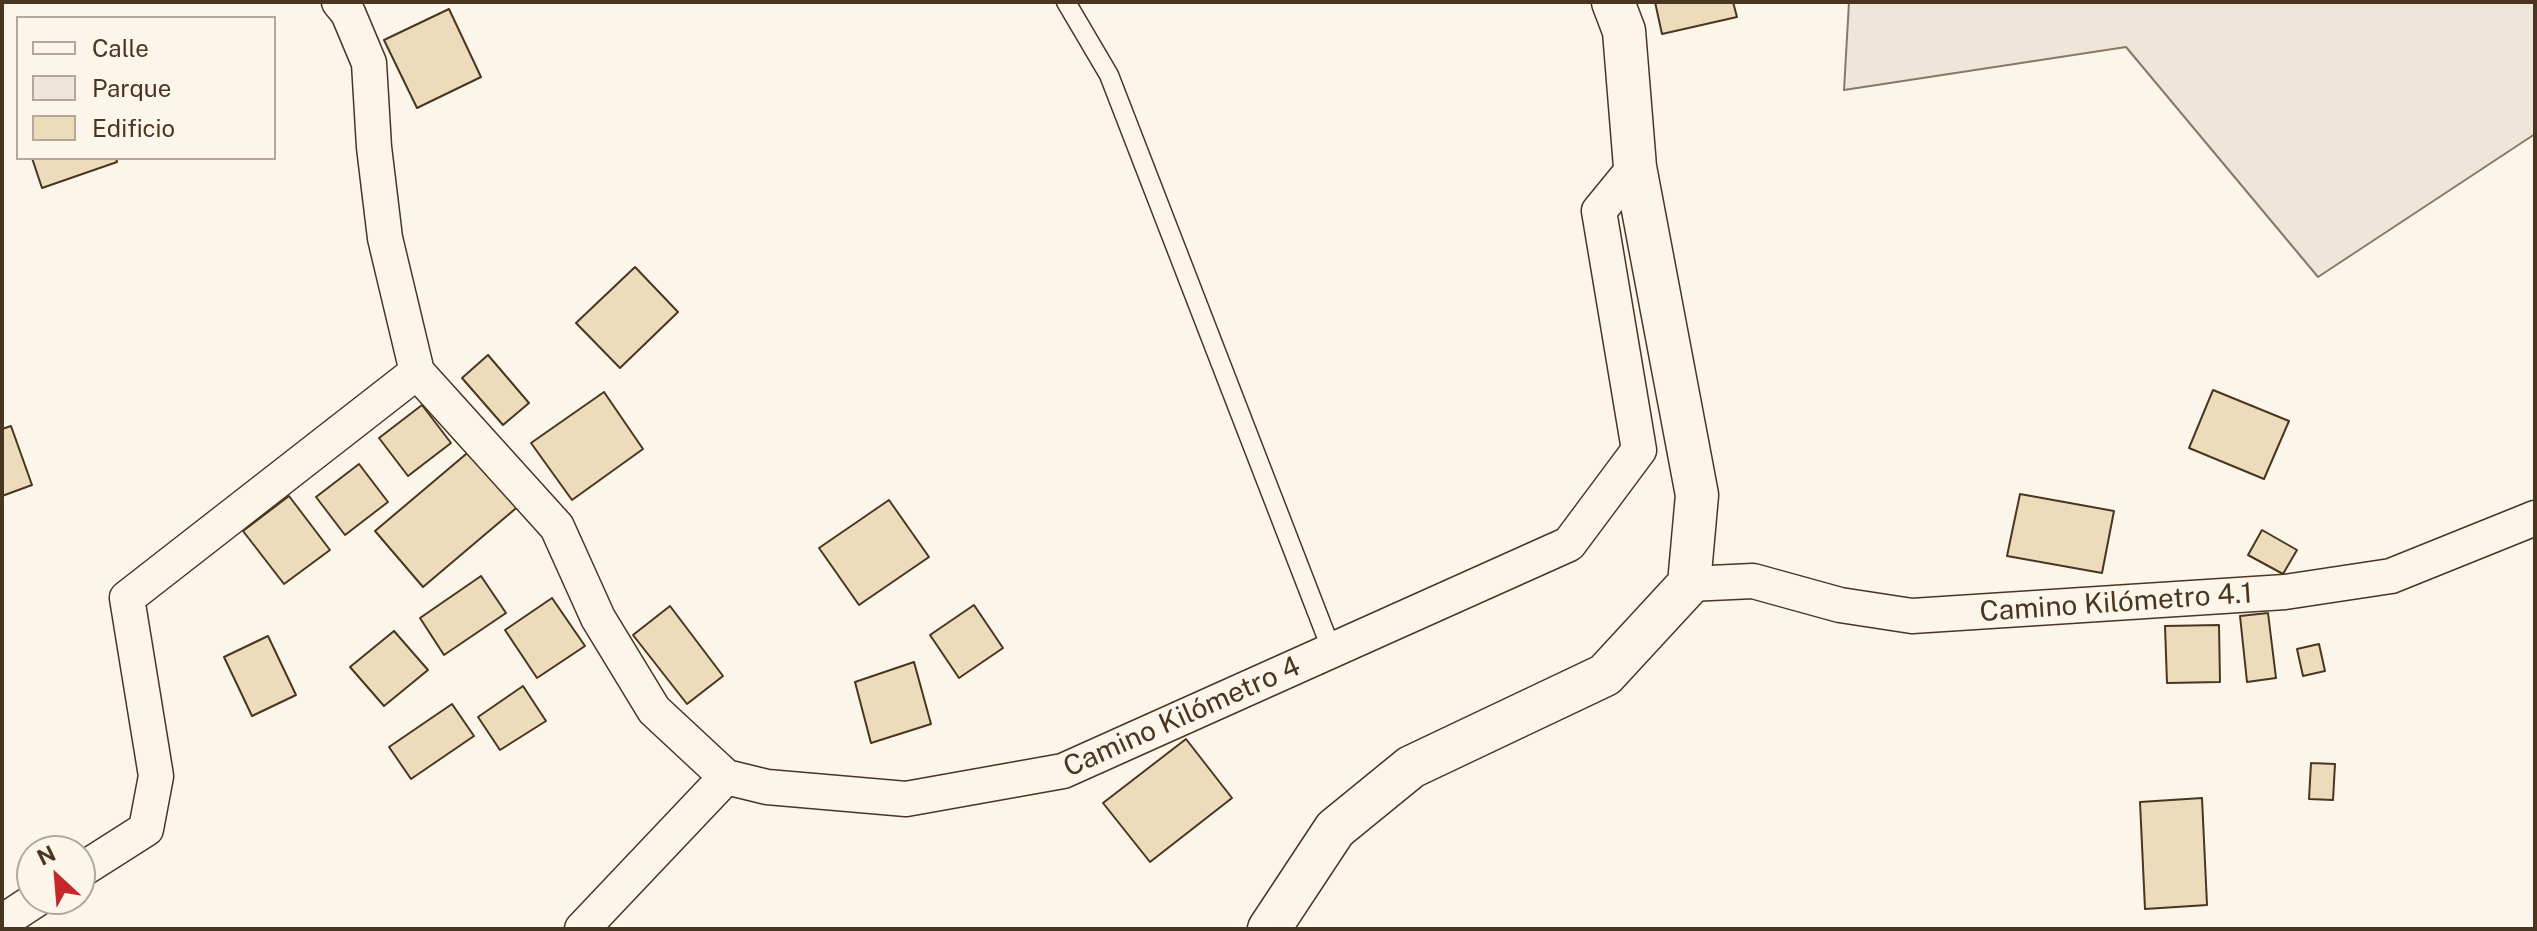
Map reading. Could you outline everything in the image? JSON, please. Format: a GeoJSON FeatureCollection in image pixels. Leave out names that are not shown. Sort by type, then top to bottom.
{"type":"FeatureCollection","features":[{"type":"Feature","properties":{"kind":"street","name":"Camino Kilómetro 4"},"geometry":{"type":"LineString","coordinates":[[339,2],[348,13],[369,63],[374,147],[385,238],[417,372],[557,527],[598,618],[654,710],[726,777],[767,787],[906,799],[1063,771],[1569,544],[1639,450],[1599,211],[1635,167]]}},
{"type":"Feature","properties":{"kind":"street"},"geometry":{"type":"LineString","coordinates":[[1269,929],[1335,829],[1411,767],[1605,675],[1689,584],[1697,495],[1635,167],[1624,31],[1613,2]]}},
{"type":"Feature","properties":{"kind":"street"},"geometry":{"type":"LineString","coordinates":[[96,861],[146,829],[156,776],[127,598],[417,372]]}},
{"type":"Feature","properties":{"kind":"street","name":"Camino Kilómetro 4.1"},"geometry":{"type":"LineString","coordinates":[[1689,584],[1753,581],[1840,605],[1912,616],[2285,592],[2391,576],[2535,518]]}},
{"type":"Feature","properties":{"kind":"street"},"geometry":{"type":"LineString","coordinates":[[582,929],[726,777]]}},
{"type":"Feature","properties":{"kind":"lane"},"geometry":{"type":"LineString","coordinates":[[1066,2],[1109,75],[1332,651]]}},
{"type":"Feature","properties":{"kind":"green space"},"geometry":{"type":"Polygon","coordinates":[[[1849,2],[2535,2],[2535,134],[2318,277],[2126,47],[1844,90],[1849,2]]]}},
{"type":"Feature","properties":{"kind":"building"},"geometry":{"type":"Polygon","coordinates":[[[1655,2],[1733,2],[1737,17],[1662,34],[1655,2]]]}},
{"type":"Feature","properties":{"kind":"building"},"geometry":{"type":"Polygon","coordinates":[[[449,9],[481,77],[417,108],[384,40],[449,9]]]}},
{"type":"Feature","properties":{"kind":"building"},"geometry":{"type":"Polygon","coordinates":[[[33,160],[116,160],[117,162],[42,188],[33,160]]]}},
{"type":"Feature","properties":{"kind":"building"},"geometry":{"type":"Polygon","coordinates":[[[635,267],[678,312],[620,368],[576,323],[635,267]]]}},
{"type":"Feature","properties":{"kind":"building"},"geometry":{"type":"Polygon","coordinates":[[[488,355],[529,403],[503,425],[462,378],[488,355]]]}},
{"type":"Feature","properties":{"kind":"building"},"geometry":{"type":"Polygon","coordinates":[[[2213,390],[2289,421],[2264,479],[2189,448],[2213,390]]]}},
{"type":"Feature","properties":{"kind":"building"},"geometry":{"type":"Polygon","coordinates":[[[604,392],[643,449],[572,500],[531,443],[604,392]]]}},
{"type":"Feature","properties":{"kind":"building"},"geometry":{"type":"Polygon","coordinates":[[[422,405],[451,443],[408,476],[379,438],[422,405]]]}},
{"type":"Feature","properties":{"kind":"building"},"geometry":{"type":"Polygon","coordinates":[[[11,426],[32,485],[2,496],[2,429],[11,426]]]}},
{"type":"Feature","properties":{"kind":"building"},"geometry":{"type":"Polygon","coordinates":[[[472,449],[521,504],[423,587],[375,531],[472,449]]]}},
{"type":"Feature","properties":{"kind":"building"},"geometry":{"type":"Polygon","coordinates":[[[359,464],[388,502],[345,535],[316,497],[359,464]]]}},
{"type":"Feature","properties":{"kind":"building"},"geometry":{"type":"Polygon","coordinates":[[[2020,494],[2114,511],[2102,573],[2007,556],[2020,494]]]}},
{"type":"Feature","properties":{"kind":"building"},"geometry":{"type":"Polygon","coordinates":[[[289,496],[330,550],[284,584],[243,531],[289,496]]]}},
{"type":"Feature","properties":{"kind":"building"},"geometry":{"type":"Polygon","coordinates":[[[889,500],[929,557],[859,605],[819,548],[889,500]]]}},
{"type":"Feature","properties":{"kind":"building"},"geometry":{"type":"Polygon","coordinates":[[[2262,530],[2297,550],[2283,574],[2248,555],[2262,530]]]}},
{"type":"Feature","properties":{"kind":"building"},"geometry":{"type":"Polygon","coordinates":[[[481,576],[506,613],[444,655],[420,618],[481,576]]]}},
{"type":"Feature","properties":{"kind":"building"},"geometry":{"type":"Polygon","coordinates":[[[552,598],[585,646],[537,678],[505,630],[552,598]]]}},
{"type":"Feature","properties":{"kind":"building"},"geometry":{"type":"Polygon","coordinates":[[[974,605],[1003,648],[959,678],[930,635],[974,605]]]}},
{"type":"Feature","properties":{"kind":"building"},"geometry":{"type":"Polygon","coordinates":[[[670,606],[723,676],[687,704],[633,635],[670,606]]]}},
{"type":"Feature","properties":{"kind":"building"},"geometry":{"type":"Polygon","coordinates":[[[2268,613],[2276,678],[2247,682],[2240,616],[2268,613]]]}},
{"type":"Feature","properties":{"kind":"building"},"geometry":{"type":"Polygon","coordinates":[[[2219,625],[2220,682],[2167,683],[2165,626],[2219,625]]]}},
{"type":"Feature","properties":{"kind":"building"},"geometry":{"type":"Polygon","coordinates":[[[394,631],[428,670],[384,706],[350,667],[394,631]]]}},
{"type":"Feature","properties":{"kind":"building"},"geometry":{"type":"Polygon","coordinates":[[[268,636],[296,695],[252,716],[224,657],[268,636]]]}},
{"type":"Feature","properties":{"kind":"building"},"geometry":{"type":"Polygon","coordinates":[[[2319,644],[2325,671],[2303,676],[2297,649],[2319,644]]]}},
{"type":"Feature","properties":{"kind":"building"},"geometry":{"type":"Polygon","coordinates":[[[914,662],[931,724],[871,743],[855,682],[914,662]]]}},
{"type":"Feature","properties":{"kind":"building"},"geometry":{"type":"Polygon","coordinates":[[[523,686],[546,721],[500,750],[478,717],[523,686]]]}},
{"type":"Feature","properties":{"kind":"building"},"geometry":{"type":"Polygon","coordinates":[[[452,704],[474,736],[411,779],[389,747],[452,704]]]}},
{"type":"Feature","properties":{"kind":"building"},"geometry":{"type":"Polygon","coordinates":[[[1186,739],[1232,798],[1150,862],[1103,803],[1186,739]]]}},
{"type":"Feature","properties":{"kind":"building"},"geometry":{"type":"Polygon","coordinates":[[[2311,763],[2335,764],[2333,800],[2309,799],[2311,763]]]}},
{"type":"Feature","properties":{"kind":"building"},"geometry":{"type":"Polygon","coordinates":[[[2202,798],[2207,905],[2145,909],[2140,802],[2202,798]]]}}]}
